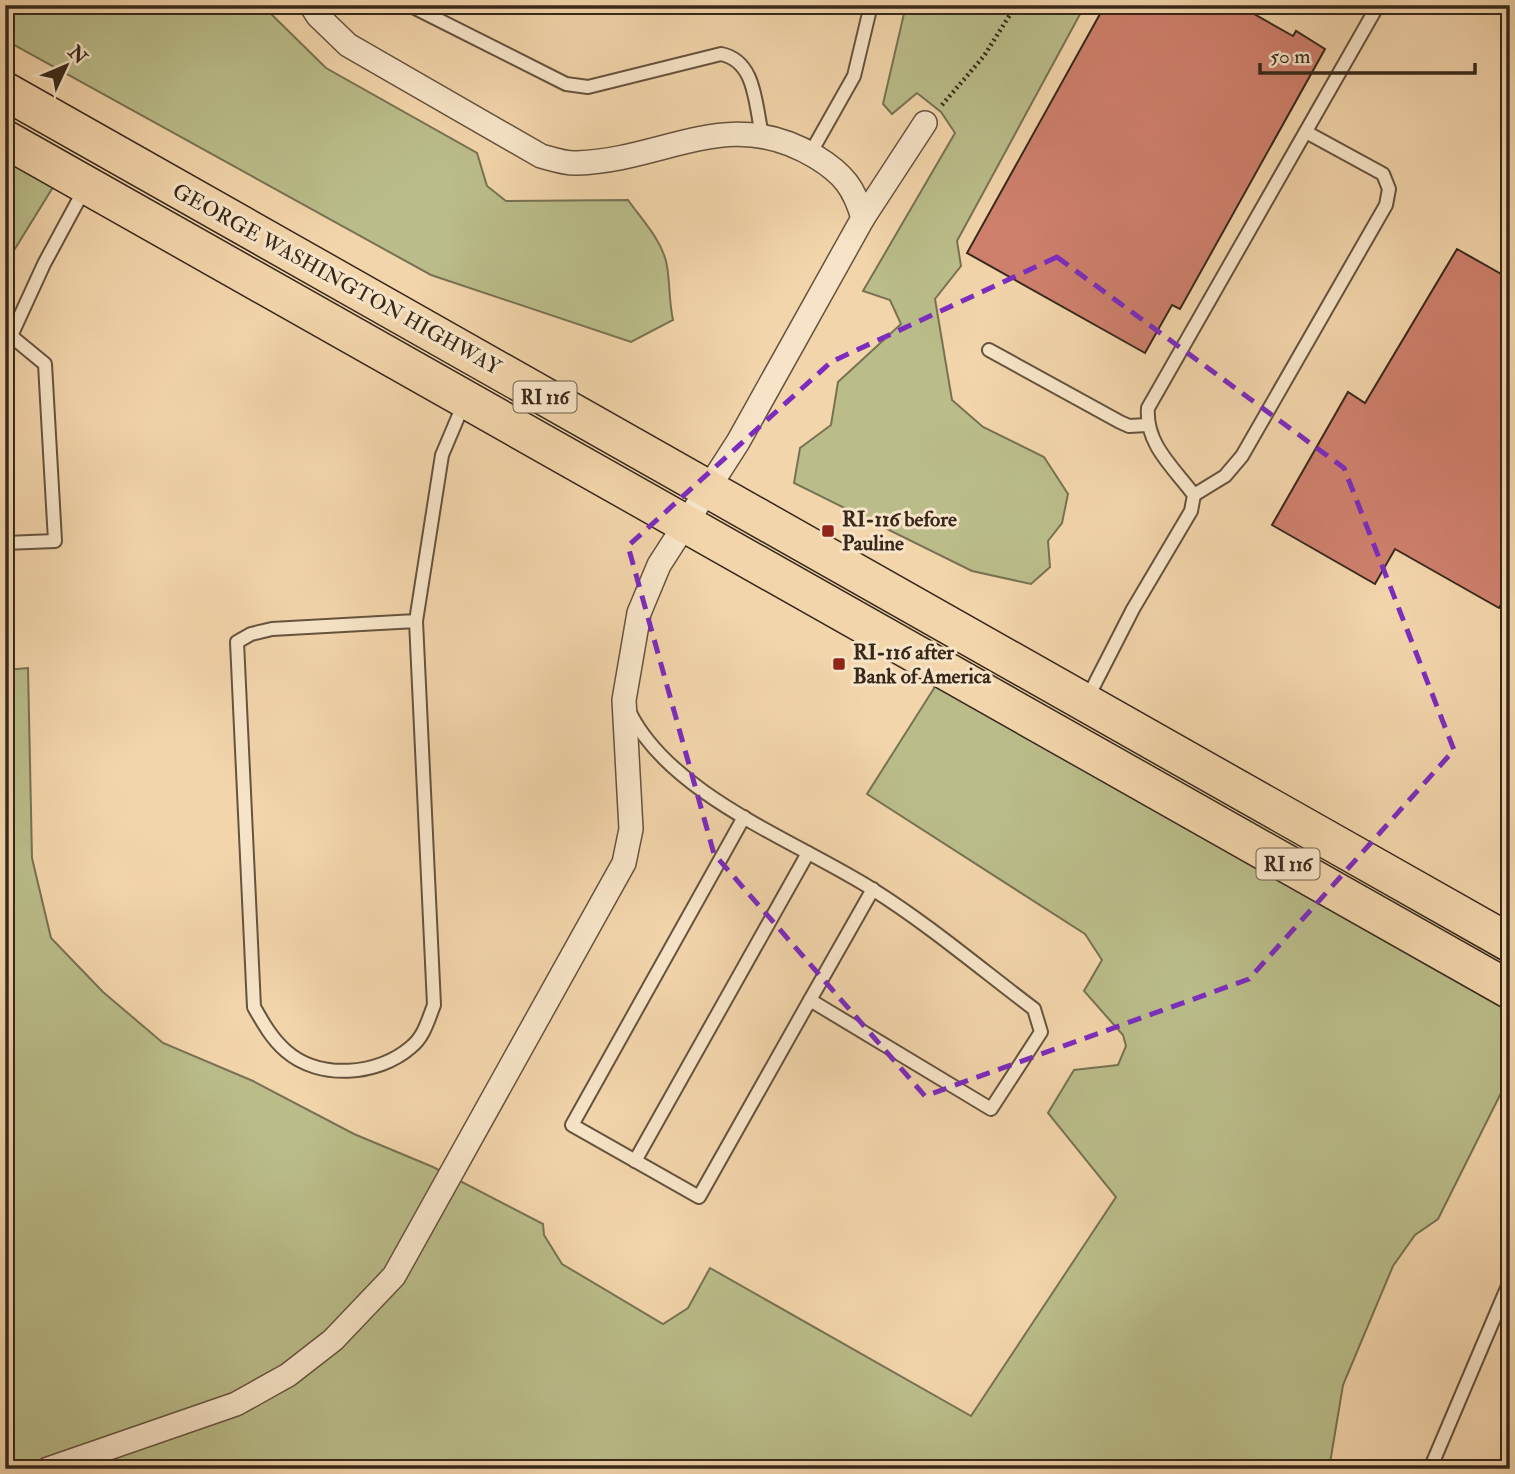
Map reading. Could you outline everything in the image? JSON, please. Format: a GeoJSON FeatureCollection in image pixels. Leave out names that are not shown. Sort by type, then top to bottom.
{"type":"FeatureCollection","features":[{"type":"Feature","properties":{"kind":"main road","name":"GEORGE WASHINGTON HIGHWAY"},"geometry":{"type":"LineString","coordinates":[[5,91],[1510,943]]}},
{"type":"Feature","properties":{"kind":"main road","name":"GEORGE WASHINGTON HIGHWAY"},"geometry":{"type":"LineString","coordinates":[[5,139],[1510,990]]}},
{"type":"Feature","properties":{"kind":"main road"},"geometry":{"type":"LineString","coordinates":[[1065,738],[1085,703]]}},
{"type":"Feature","properties":{"kind":"street"},"geometry":{"type":"LineString","coordinates":[[311,5],[318,16],[348,45],[541,156],[574,163],[605,160],[718,134],[762,135],[828,164],[855,189],[863,218]]}},
{"type":"Feature","properties":{"kind":"street"},"geometry":{"type":"LineString","coordinates":[[48,1469],[236,1404],[288,1375],[333,1340],[394,1276],[624,863],[631,829],[624,700],[639,613],[659,565],[708,489],[824,293],[863,218],[925,123]]}},
{"type":"Feature","properties":{"kind":"lane"},"geometry":{"type":"LineString","coordinates":[[410,5],[566,85],[588,87],[721,54],[735,57],[748,71],[762,135]]}},
{"type":"Feature","properties":{"kind":"lane"},"geometry":{"type":"LineString","coordinates":[[810,154],[853,76],[871,5]]}},
{"type":"Feature","properties":{"kind":"lane"},"geometry":{"type":"LineString","coordinates":[[1194,495],[1153,442],[1147,425],[1149,408],[1378,5]]}},
{"type":"Feature","properties":{"kind":"lane"},"geometry":{"type":"LineString","coordinates":[[1085,703],[1133,609],[1191,511],[1194,495],[1225,476],[1242,456],[1386,205],[1389,189],[1383,174],[1306,132]]}},
{"type":"Feature","properties":{"kind":"lane"},"geometry":{"type":"LineString","coordinates":[[5,543],[55,541],[45,364],[8,338],[86,185]]}},
{"type":"Feature","properties":{"kind":"lane"},"geometry":{"type":"LineString","coordinates":[[989,350],[1120,422],[1129,426],[1147,425]]}},
{"type":"Feature","properties":{"kind":"lane"},"geometry":{"type":"LineString","coordinates":[[416,621],[272,629],[251,634],[237,642],[254,1007],[266,1029],[286,1051],[307,1065],[330,1070],[370,1068],[392,1060],[412,1047],[423,1033],[434,1005],[416,621],[442,455],[466,399]]}},
{"type":"Feature","properties":{"kind":"lane"},"geometry":{"type":"LineString","coordinates":[[624,700],[637,726],[670,766],[744,817],[873,889],[1034,1009],[1041,1032],[991,1109],[810,1000]]}},
{"type":"Feature","properties":{"kind":"lane"},"geometry":{"type":"LineString","coordinates":[[744,817],[572,1125],[699,1197],[873,889]]}},
{"type":"Feature","properties":{"kind":"lane"},"geometry":{"type":"LineString","coordinates":[[635,1161],[808,853]]}},
{"type":"Feature","properties":{"kind":"lane"},"geometry":{"type":"LineString","coordinates":[[1430,1469],[1510,1281]]}},
{"type":"Feature","properties":{"kind":"path"},"geometry":{"type":"LineString","coordinates":[[925,123],[984,56],[1016,5]]}},
{"type":"Feature","properties":{"kind":"highlighted area"},"geometry":{"type":"Polygon","coordinates":[[[1057,257],[1344,468],[1454,750],[1249,979],[925,1096],[714,854],[628,546],[831,362],[1057,257]]]}},
{"type":"Feature","properties":{"kind":"green space"},"geometry":{"type":"Polygon","coordinates":[[[5,5],[262,5],[326,68],[477,153],[487,186],[506,201],[628,200],[651,231],[665,257],[673,320],[631,342],[431,275],[5,40],[5,5]]]}},
{"type":"Feature","properties":{"kind":"green space"},"geometry":{"type":"Polygon","coordinates":[[[906,5],[1085,5],[957,241],[961,266],[935,299],[952,400],[983,427],[1044,457],[1068,494],[1062,523],[1048,541],[1050,567],[1031,584],[972,571],[794,483],[800,448],[831,425],[838,382],[901,324],[890,300],[863,291],[955,133],[941,112],[917,93],[892,114],[883,104],[906,5]]]}},
{"type":"Feature","properties":{"kind":"green space"},"geometry":{"type":"Polygon","coordinates":[[[5,147],[58,179],[5,265],[5,147]]]}},
{"type":"Feature","properties":{"kind":"green space"},"geometry":{"type":"Polygon","coordinates":[[[28,668],[32,858],[51,938],[103,992],[163,1043],[253,1081],[354,1134],[433,1167],[543,1224],[544,1235],[562,1264],[663,1324],[688,1308],[710,1268],[971,1416],[1116,1197],[1048,1113],[1074,1070],[1118,1065],[1126,1046],[1123,1035],[1084,991],[1102,960],[1085,934],[867,794],[938,682],[1510,1003],[1510,1075],[1438,1219],[1415,1235],[1393,1266],[1343,1385],[1329,1469],[5,1469],[5,670],[28,668]]]}},
{"type":"Feature","properties":{"kind":"building"},"geometry":{"type":"Polygon","coordinates":[[[584,5],[606,5],[585,10],[584,5]]]}},
{"type":"Feature","properties":{"kind":"building"},"geometry":{"type":"Polygon","coordinates":[[[1105,5],[1238,5],[1293,36],[1296,31],[1325,49],[1180,309],[1172,305],[1145,353],[967,253],[1105,5]]]}},
{"type":"Feature","properties":{"kind":"building"},"geometry":{"type":"Polygon","coordinates":[[[1457,249],[1510,279],[1510,589],[1499,608],[1395,549],[1375,584],[1272,525],[1348,392],[1365,403],[1457,249]]]}},
{"type":"Feature","properties":{"kind":"building"},"geometry":{"type":"Polygon","coordinates":[[[1510,1443],[1510,1469],[1505,1469],[1498,1464],[1510,1443]]]}},
{"type":"Feature","properties":{"kind":"place","name":"RI-116 before Pauline"},"geometry":{"type":"Point","coordinates":[828,531]}},
{"type":"Feature","properties":{"kind":"place","name":"RI-116 after Bank of America"},"geometry":{"type":"Point","coordinates":[839,664]}}]}
